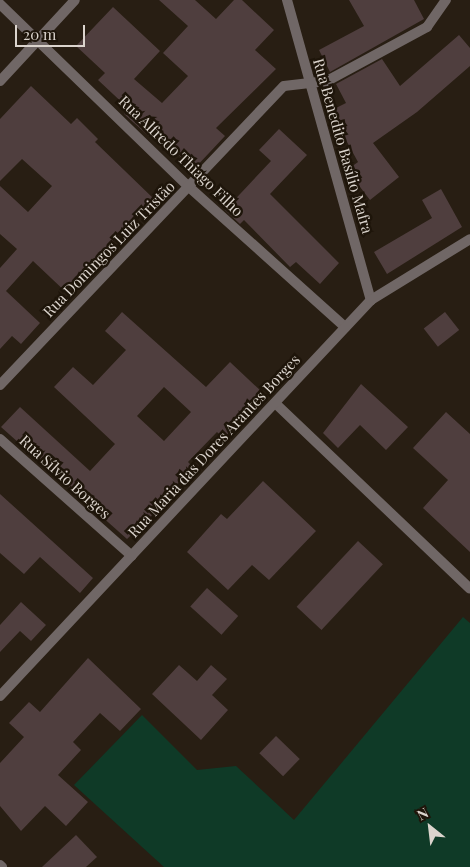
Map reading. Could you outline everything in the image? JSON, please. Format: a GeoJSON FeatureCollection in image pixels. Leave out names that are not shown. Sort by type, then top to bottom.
{"type":"FeatureCollection","features":[{"type":"Feature","properties":{"kind":"street"},"geometry":{"type":"LineString","coordinates":[[0,82],[75,0]]}},
{"type":"Feature","properties":{"kind":"street","name":"Rua Benedito Basílio Mafra"},"geometry":{"type":"LineString","coordinates":[[287,0],[371,300]]}},
{"type":"Feature","properties":{"kind":"street","name":"Rua Domingos Luiz Tristão"},"geometry":{"type":"LineString","coordinates":[[0,385],[284,86],[327,81],[427,27],[446,0]]}},
{"type":"Feature","properties":{"kind":"street","name":"Rua Alfredo Thiago Filho"},"geometry":{"type":"LineString","coordinates":[[0,4],[189,188],[345,327]]}},
{"type":"Feature","properties":{"kind":"street","name":"Rua Maria das Dores Arantes Borges"},"geometry":{"type":"LineString","coordinates":[[0,696],[371,300],[470,240]]}},
{"type":"Feature","properties":{"kind":"street"},"geometry":{"type":"LineString","coordinates":[[275,402],[470,590]]}},
{"type":"Feature","properties":{"kind":"street","name":"Rua Sílvio Borges"},"geometry":{"type":"LineString","coordinates":[[0,439],[132,556]]}},
{"type":"Feature","properties":{"kind":"green space"},"geometry":{"type":"Polygon","coordinates":[[[463,617],[470,623],[470,867],[164,867],[74,785],[142,715],[197,770],[236,766],[294,820],[463,617]]]}},
{"type":"Feature","properties":{"kind":"building"},"geometry":{"type":"Polygon","coordinates":[[[159,0],[195,0],[216,19],[234,0],[242,0],[274,30],[255,50],[276,69],[216,128],[225,136],[194,169],[156,134],[152,139],[124,114],[129,109],[98,80],[105,73],[76,46],[113,7],[160,51],[134,79],[162,103],[188,76],[163,53],[188,26],[159,0]]]}},
{"type":"Feature","properties":{"kind":"building"},"geometry":{"type":"Polygon","coordinates":[[[349,0],[414,0],[424,19],[330,72],[319,50],[364,26],[349,0]]]}},
{"type":"Feature","properties":{"kind":"building"},"geometry":{"type":"Polygon","coordinates":[[[459,35],[470,48],[470,66],[417,112],[373,143],[399,177],[370,200],[347,170],[358,162],[330,111],[346,103],[336,84],[382,59],[400,86],[459,35]]]}},
{"type":"Feature","properties":{"kind":"building"},"geometry":{"type":"Polygon","coordinates":[[[31,86],[71,124],[77,118],[98,139],[95,142],[154,199],[82,274],[86,277],[69,295],[33,261],[6,291],[40,323],[21,344],[12,336],[0,349],[0,268],[17,249],[0,234],[0,186],[28,212],[52,186],[22,159],[0,181],[0,119],[31,86]]]}},
{"type":"Feature","properties":{"kind":"building"},"geometry":{"type":"Polygon","coordinates":[[[279,129],[307,155],[270,194],[339,263],[320,284],[296,262],[290,267],[244,220],[240,224],[225,210],[271,161],[259,150],[279,129]]]}},
{"type":"Feature","properties":{"kind":"building"},"geometry":{"type":"Polygon","coordinates":[[[441,189],[462,227],[387,274],[374,252],[432,218],[422,200],[441,189]]]}},
{"type":"Feature","properties":{"kind":"building"},"geometry":{"type":"Polygon","coordinates":[[[122,312],[206,387],[230,362],[262,392],[224,439],[217,432],[188,462],[193,467],[171,491],[174,494],[127,539],[1,427],[20,407],[90,471],[115,444],[54,387],[73,367],[93,385],[126,350],[105,331],[122,312]],[[164,387],[137,416],[164,441],[191,412],[164,387]]]}},
{"type":"Feature","properties":{"kind":"building"},"geometry":{"type":"Polygon","coordinates":[[[445,312],[459,330],[438,347],[424,329],[445,312]]]}},
{"type":"Feature","properties":{"kind":"building"},"geometry":{"type":"Polygon","coordinates":[[[361,384],[408,427],[386,450],[360,425],[338,448],[323,433],[361,384]]]}},
{"type":"Feature","properties":{"kind":"building"},"geometry":{"type":"Polygon","coordinates":[[[446,412],[470,434],[470,552],[423,508],[448,480],[413,448],[446,412]]]}},
{"type":"Feature","properties":{"kind":"building"},"geometry":{"type":"Polygon","coordinates":[[[263,481],[316,531],[269,580],[252,565],[228,590],[187,552],[221,514],[227,519],[263,481]]]}},
{"type":"Feature","properties":{"kind":"building"},"geometry":{"type":"Polygon","coordinates":[[[0,494],[93,578],[80,593],[40,557],[24,574],[0,553],[0,494]]]}},
{"type":"Feature","properties":{"kind":"building"},"geometry":{"type":"Polygon","coordinates":[[[358,541],[383,564],[321,630],[297,607],[358,541]]]}},
{"type":"Feature","properties":{"kind":"building"},"geometry":{"type":"Polygon","coordinates":[[[207,588],[238,616],[221,635],[190,607],[207,588]]]}},
{"type":"Feature","properties":{"kind":"building"},"geometry":{"type":"Polygon","coordinates":[[[21,602],[46,625],[31,641],[20,631],[0,652],[0,625],[21,602]]]}},
{"type":"Feature","properties":{"kind":"building"},"geometry":{"type":"Polygon","coordinates":[[[88,658],[141,709],[120,731],[100,713],[73,742],[81,750],[58,775],[88,802],[66,826],[45,806],[21,831],[0,806],[0,763],[24,737],[9,723],[29,702],[40,712],[88,658]]]}},
{"type":"Feature","properties":{"kind":"building"},"geometry":{"type":"Polygon","coordinates":[[[179,665],[197,681],[211,665],[227,679],[212,695],[228,710],[201,740],[152,694],[179,665]]]}},
{"type":"Feature","properties":{"kind":"building"},"geometry":{"type":"Polygon","coordinates":[[[276,736],[300,759],[283,776],[259,753],[276,736]]]}},
{"type":"Feature","properties":{"kind":"building"},"geometry":{"type":"Polygon","coordinates":[[[76,835],[97,857],[86,867],[42,867],[76,835]]]}}]}
